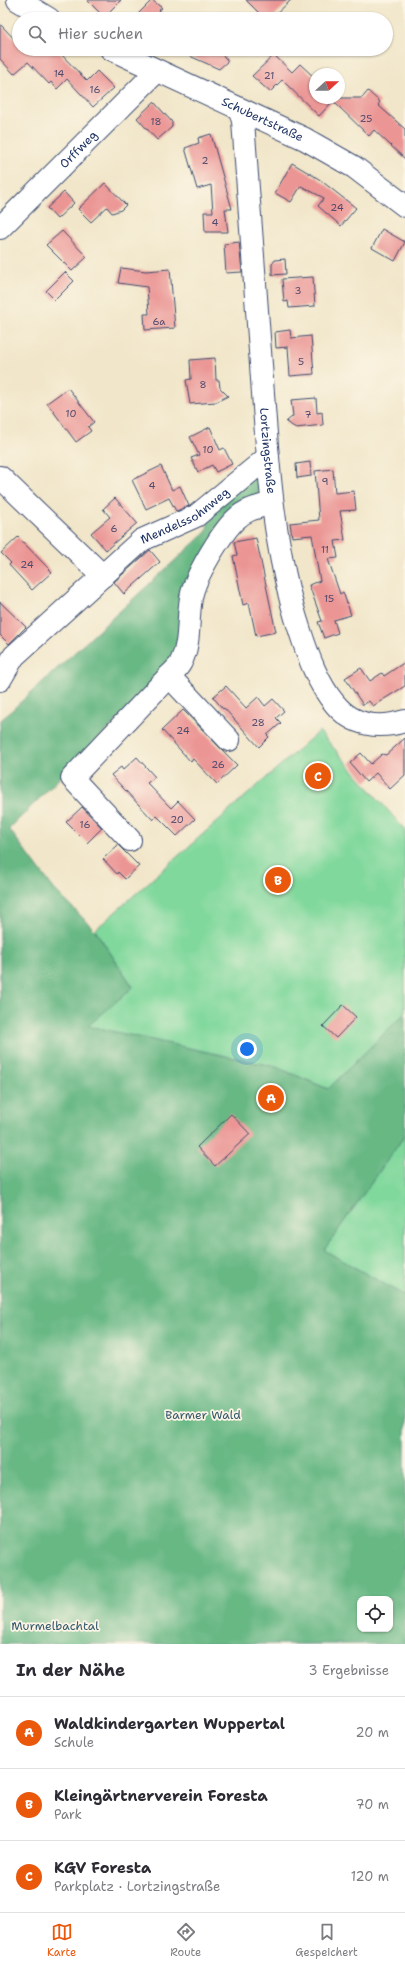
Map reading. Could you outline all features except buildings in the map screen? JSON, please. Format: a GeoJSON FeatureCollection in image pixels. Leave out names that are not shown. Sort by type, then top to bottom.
{"type":"FeatureCollection","features":[{"type":"Feature","properties":{"kind":"street"},"geometry":{"type":"LineString","coordinates":[[18,0],[38,12]]}},
{"type":"Feature","properties":{"kind":"street","name":"Schubertstraße"},"geometry":{"type":"LineString","coordinates":[[126,56],[240,110],[306,139],[354,167],[405,206]]}},
{"type":"Feature","properties":{"kind":"street","name":"Orffweg"},"geometry":{"type":"LineString","coordinates":[[0,228],[157,71]]}},
{"type":"Feature","properties":{"kind":"street","name":"Lortzingstraße"},"geometry":{"type":"LineString","coordinates":[[240,110],[243,121],[272,503],[286,584],[306,650],[323,688],[335,704],[349,718],[366,724],[384,726],[405,721]]}},
{"type":"Feature","properties":{"kind":"street","name":"Mendelssohnweg"},"geometry":{"type":"LineString","coordinates":[[0,680],[14,656],[142,540],[196,516],[268,457]]}},
{"type":"Feature","properties":{"kind":"street"},"geometry":{"type":"LineString","coordinates":[[0,477],[103,576]]}},
{"type":"Feature","properties":{"kind":"street"},"geometry":{"type":"LineString","coordinates":[[130,840],[72,778],[181,663],[187,645],[191,597],[198,575],[212,550],[236,519],[251,508],[272,503]]}},
{"type":"Feature","properties":{"kind":"street"},"geometry":{"type":"LineString","coordinates":[[170,676],[228,740]]}},
{"type":"Feature","properties":{"kind":"green space","name":"Barmer Wald"},"geometry":{"type":"Polygon","coordinates":[[[257,472],[259,494],[224,519],[170,667],[9,829],[54,889],[95,930],[133,987],[88,1026],[276,1067],[328,1089],[405,1013],[405,1135],[324,1250],[405,1296],[405,1566],[403,1567],[405,1574],[405,1644],[0,1644],[0,721],[207,531],[209,513],[257,472]]]}},
{"type":"Feature","properties":{"kind":"green space"},"geometry":{"type":"Polygon","coordinates":[[[319,731],[405,830],[405,1013],[328,1089],[276,1067],[87,1026],[133,987],[95,930],[319,731]]]}},
{"type":"Feature","properties":{"kind":"green space"},"geometry":{"type":"Polygon","coordinates":[[[405,1135],[405,1296],[324,1250],[405,1135]]]}},
{"type":"Feature","properties":{"kind":"place","name":"KGV Foresta"},"geometry":{"type":"Point","coordinates":[318,776]}},
{"type":"Feature","properties":{"kind":"place","name":"Kleingärtnerverein Foresta"},"geometry":{"type":"Point","coordinates":[278,880]}},
{"type":"Feature","properties":{"kind":"place","name":"Waldkindergarten Wuppertal"},"geometry":{"type":"Point","coordinates":[271,1098]}},
{"type":"Feature","properties":{"kind":"park label","name":"Murmelbachtal"},"geometry":{"type":"Point","coordinates":[55,1626]}}]}
